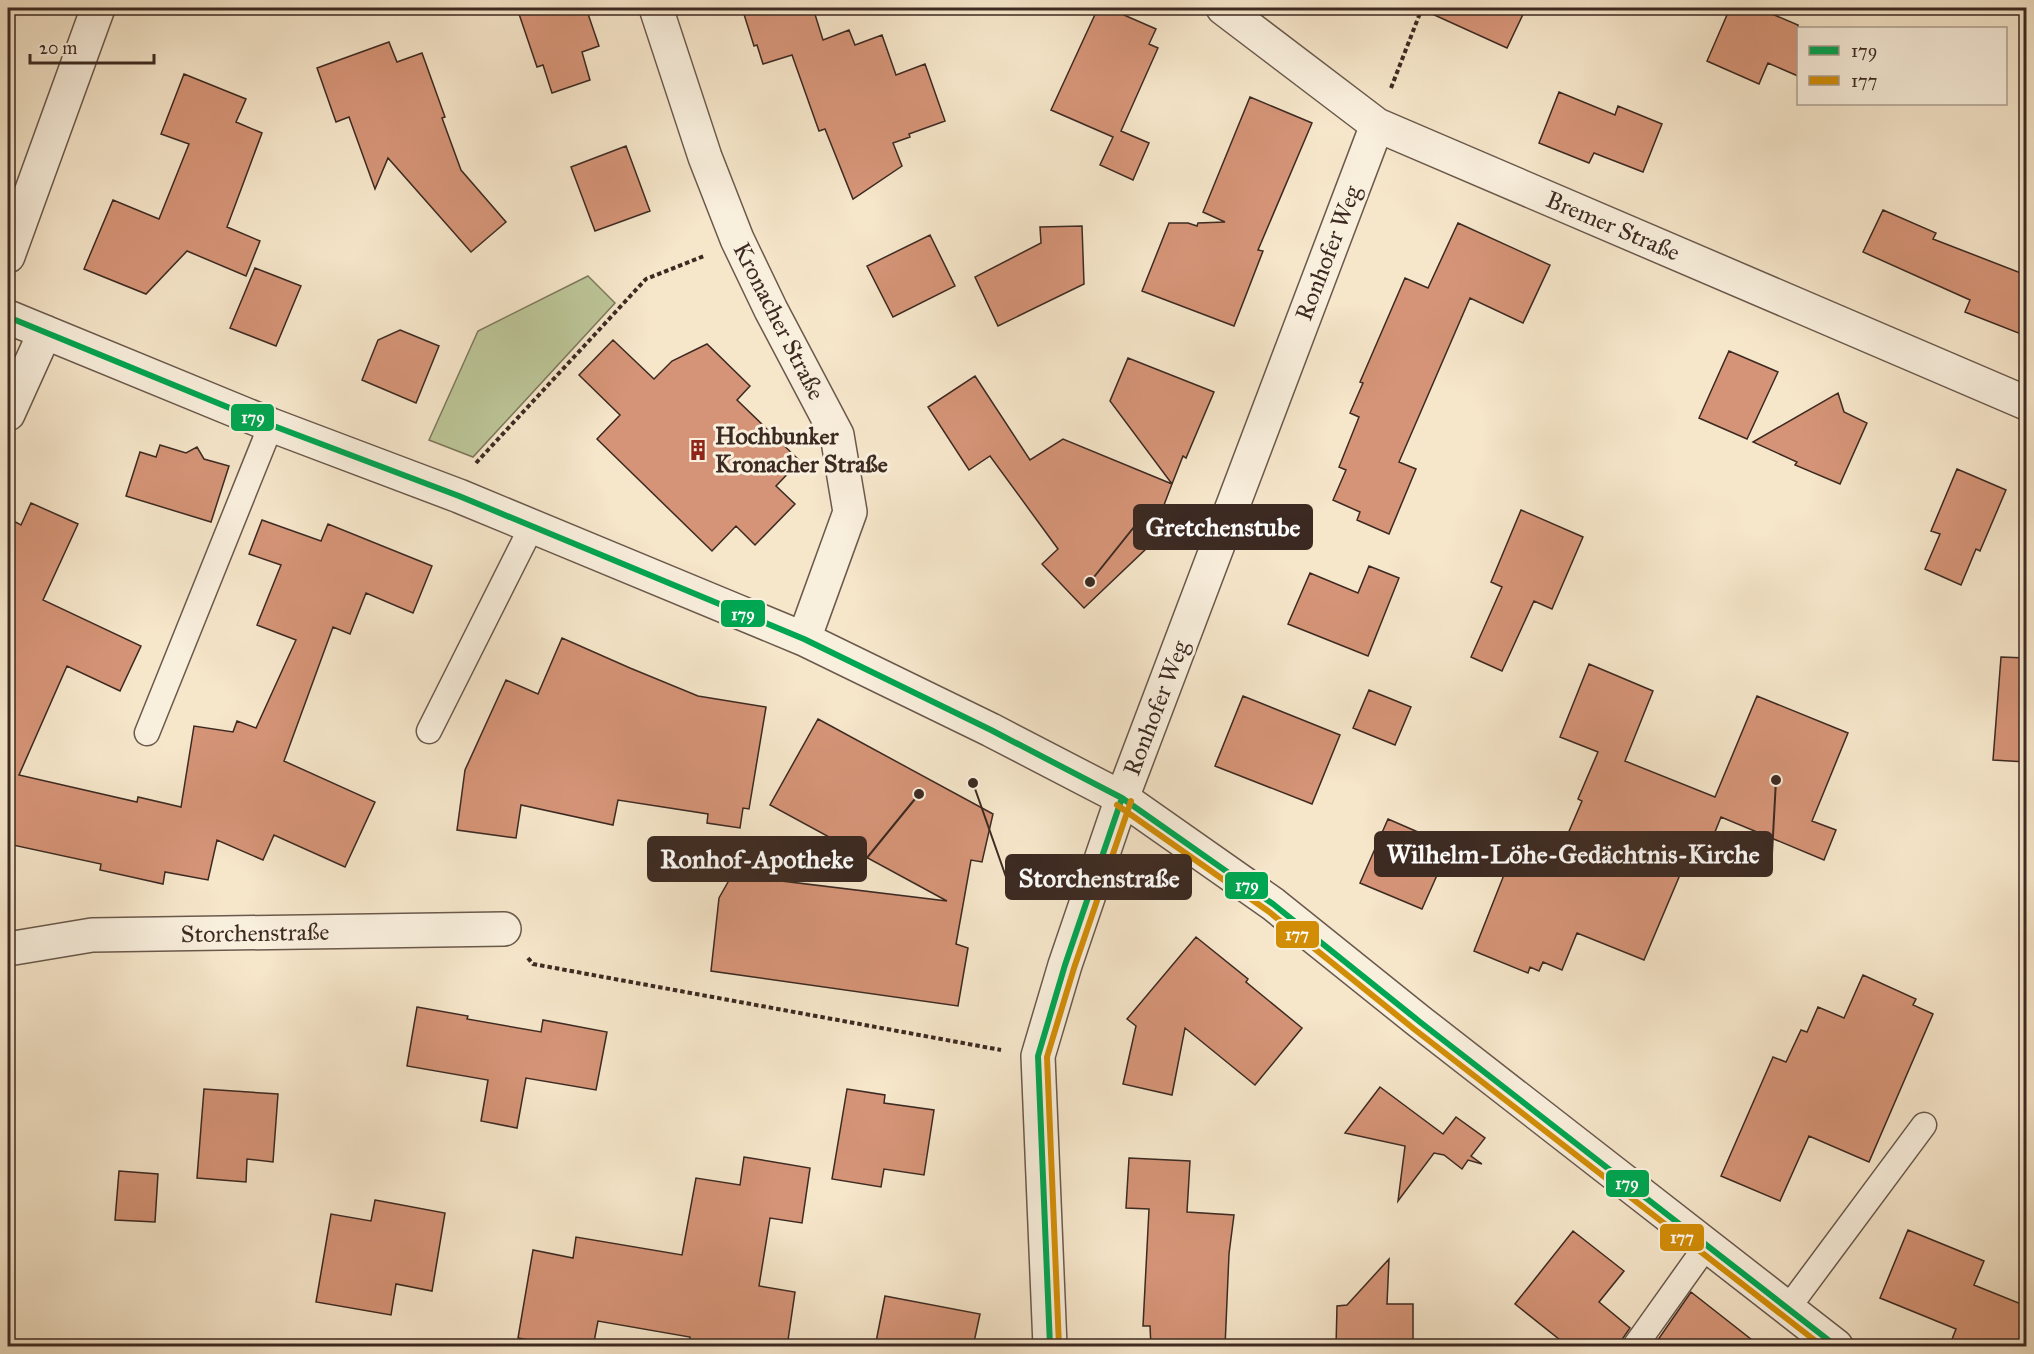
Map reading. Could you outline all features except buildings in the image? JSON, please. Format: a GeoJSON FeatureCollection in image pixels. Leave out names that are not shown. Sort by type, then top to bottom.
{"type":"FeatureCollection","features":[{"type":"Feature","properties":{"kind":"street"},"geometry":{"type":"LineString","coordinates":[[8,256],[98,8]]}},
{"type":"Feature","properties":{"kind":"street","name":"Kronacher Straße"},"geometry":{"type":"LineString","coordinates":[[656,8],[705,157],[737,239],[771,310],[837,435],[850,512],[804,639]]}},
{"type":"Feature","properties":{"kind":"street","name":"Bremer Straße"},"geometry":{"type":"LineString","coordinates":[[1223,8],[1377,125],[2026,403]]}},
{"type":"Feature","properties":{"kind":"street","name":"Ronhofer Weg"},"geometry":{"type":"LineString","coordinates":[[1050,1347],[1038,1056],[1065,965],[1122,798],[1377,125]]}},
{"type":"Feature","properties":{"kind":"street"},"geometry":{"type":"LineString","coordinates":[[8,317],[271,425],[459,496],[804,639],[991,730],[1122,798],[1273,904],[1420,1022],[1836,1347]]}},
{"type":"Feature","properties":{"kind":"street"},"geometry":{"type":"LineString","coordinates":[[8,414],[45,332]]}},
{"type":"Feature","properties":{"kind":"street","name":"Storchenstraße"},"geometry":{"type":"LineString","coordinates":[[8,950],[92,935],[504,929]]}},
{"type":"Feature","properties":{"kind":"lane"},"geometry":{"type":"LineString","coordinates":[[147,733],[271,425]]}},
{"type":"Feature","properties":{"kind":"lane"},"geometry":{"type":"LineString","coordinates":[[429,731],[532,526]]}},
{"type":"Feature","properties":{"kind":"lane"},"geometry":{"type":"LineString","coordinates":[[1788,1308],[1924,1125]]}},
{"type":"Feature","properties":{"kind":"lane"},"geometry":{"type":"LineString","coordinates":[[1635,1347],[1707,1245]]}},
{"type":"Feature","properties":{"kind":"path"},"geometry":{"type":"LineString","coordinates":[[1377,125],[1422,8]]}},
{"type":"Feature","properties":{"kind":"path"},"geometry":{"type":"LineString","coordinates":[[459,496],[474,465],[646,279],[702,257],[737,239]]}},
{"type":"Feature","properties":{"kind":"path"},"geometry":{"type":"LineString","coordinates":[[504,929],[533,964],[1038,1056]]}},
{"type":"Feature","properties":{"kind":"green space"},"geometry":{"type":"Polygon","coordinates":[[[588,276],[615,303],[473,457],[429,440],[478,331],[588,276]]]}},
{"type":"Feature","properties":{"kind":"transit line","name":"179"},"geometry":{"type":"LineString","coordinates":[[8,317],[271,425],[459,496],[804,639],[991,730],[1122,798],[1273,904],[1420,1022],[1836,1346]]}},
{"type":"Feature","properties":{"kind":"transit line","name":"179"},"geometry":{"type":"LineString","coordinates":[[1050,1346],[1038,1056],[1065,965],[1122,798]]}},
{"type":"Feature","properties":{"kind":"transit line","name":"177"},"geometry":{"type":"LineString","coordinates":[[1059,1346],[1047,1057],[1074,968],[1131,801]]}},
{"type":"Feature","properties":{"kind":"transit line","name":"177"},"geometry":{"type":"LineString","coordinates":[[1117,805],[1268,911],[1414,1029],[1822,1346]]}},
{"type":"Feature","properties":{"kind":"place","name":"Hochbunker Kronacher Straße"},"geometry":{"type":"Point","coordinates":[698,450]}},
{"type":"Feature","properties":{"kind":"place","name":"Gretchenstube"},"geometry":{"type":"Point","coordinates":[1090,582]}},
{"type":"Feature","properties":{"kind":"place","name":"Wilhelm-Löhe-Gedächtnis-Kirche"},"geometry":{"type":"Point","coordinates":[1776,780]}},
{"type":"Feature","properties":{"kind":"place","name":"Storchenstraße"},"geometry":{"type":"Point","coordinates":[973,783]}},
{"type":"Feature","properties":{"kind":"place","name":"Ronhof-Apotheke"},"geometry":{"type":"Point","coordinates":[919,794]}}]}
